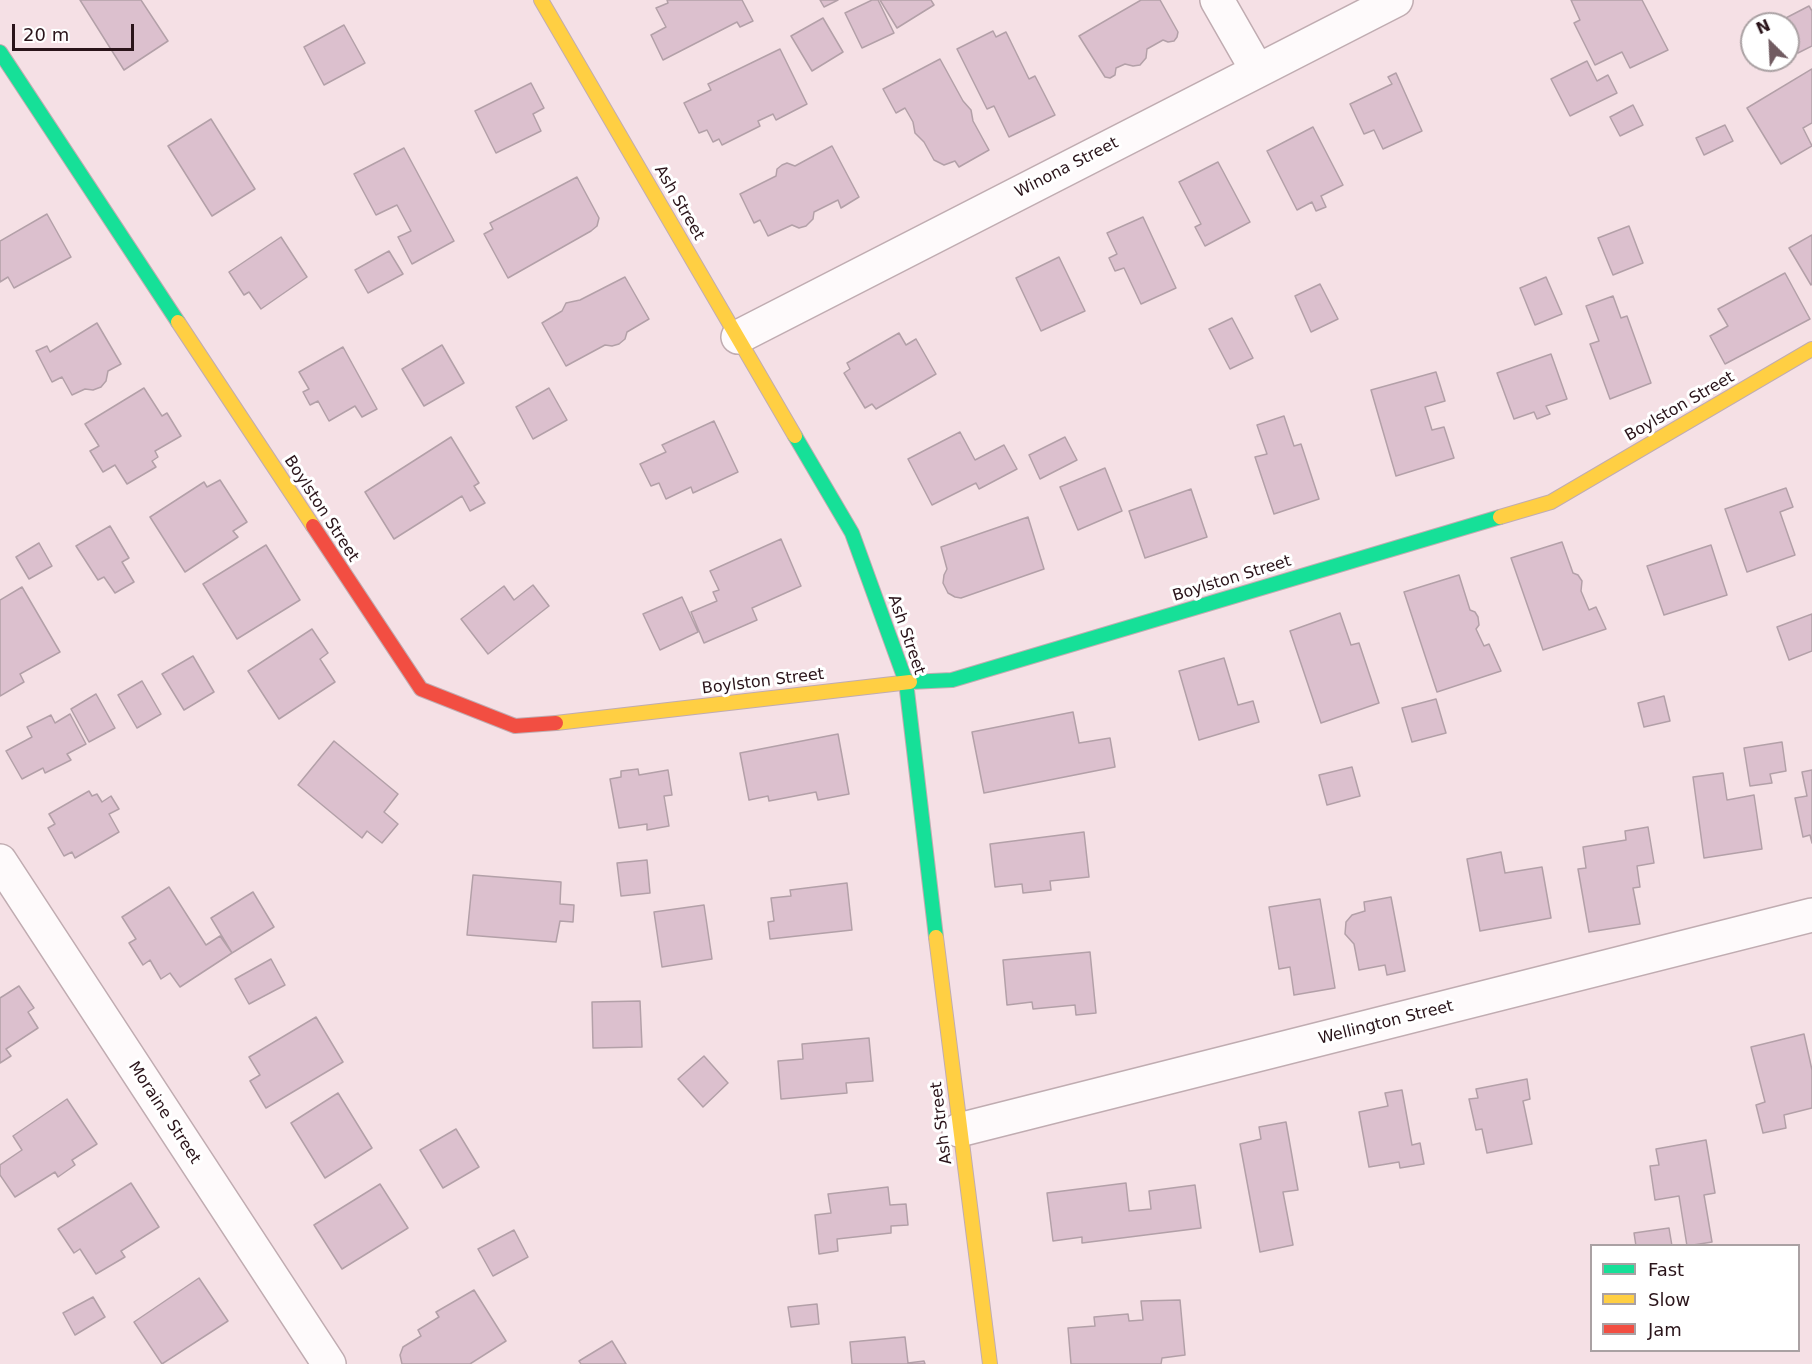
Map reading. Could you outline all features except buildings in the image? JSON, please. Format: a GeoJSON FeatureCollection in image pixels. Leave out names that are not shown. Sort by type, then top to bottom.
{"type":"FeatureCollection","features":[{"type":"Feature","properties":{"kind":"street","name":"Ash Street"},"geometry":{"type":"LineString","coordinates":[[541,0],[852,533],[906,682],[959,1130],[990,1364]]}},
{"type":"Feature","properties":{"kind":"street"},"geometry":{"type":"LineString","coordinates":[[1217,0],[1257,70]]}},
{"type":"Feature","properties":{"kind":"street","name":"Winona Street"},"geometry":{"type":"LineString","coordinates":[[738,337],[1396,0]]}},
{"type":"Feature","properties":{"kind":"street","name":"Boylston Street"},"geometry":{"type":"LineString","coordinates":[[0,52],[420,689],[515,726],[552,724],[906,682],[952,680],[1551,502],[1812,349]]}},
{"type":"Feature","properties":{"kind":"street","name":"Moraine Street"},"geometry":{"type":"LineString","coordinates":[[0,861],[329,1364]]}},
{"type":"Feature","properties":{"kind":"street","name":"Wellington Street"},"geometry":{"type":"LineString","coordinates":[[959,1130],[1812,915]]}},
{"type":"Feature","properties":{"kind":"traffic: fast"},"geometry":{"type":"LineString","coordinates":[[0,52],[178,322]]}},
{"type":"Feature","properties":{"kind":"traffic: fast"},"geometry":{"type":"LineString","coordinates":[[795,436],[852,533],[906,682],[936,937]]}},
{"type":"Feature","properties":{"kind":"traffic: fast"},"geometry":{"type":"LineString","coordinates":[[910,682],[952,680],[1500,517]]}},
{"type":"Feature","properties":{"kind":"traffic: slow"},"geometry":{"type":"LineString","coordinates":[[541,0],[795,436]]}},
{"type":"Feature","properties":{"kind":"traffic: slow"},"geometry":{"type":"LineString","coordinates":[[178,322],[313,526]]}},
{"type":"Feature","properties":{"kind":"traffic: slow"},"geometry":{"type":"LineString","coordinates":[[1500,517],[1551,502],[1812,349]]}},
{"type":"Feature","properties":{"kind":"traffic: slow"},"geometry":{"type":"LineString","coordinates":[[556,723],[910,682]]}},
{"type":"Feature","properties":{"kind":"traffic: slow"},"geometry":{"type":"LineString","coordinates":[[936,937],[990,1364]]}},
{"type":"Feature","properties":{"kind":"traffic: jam"},"geometry":{"type":"LineString","coordinates":[[313,526],[421,689],[515,726],[556,723]]}}]}
